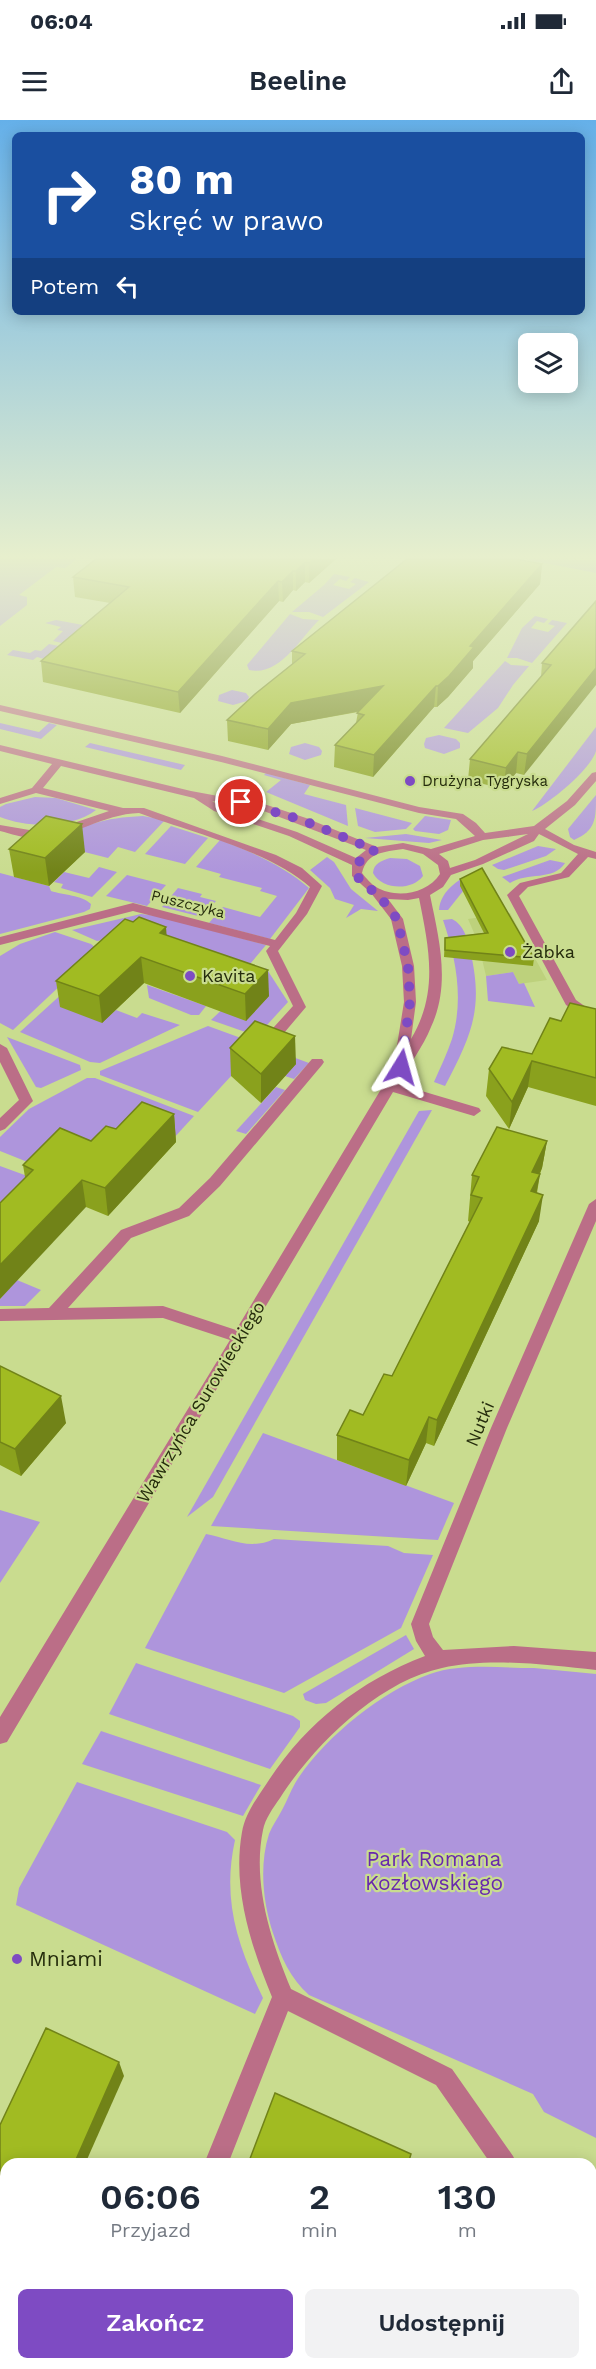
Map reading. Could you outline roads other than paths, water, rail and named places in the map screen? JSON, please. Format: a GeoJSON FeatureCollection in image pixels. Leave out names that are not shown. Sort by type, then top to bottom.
{"type":"FeatureCollection","features":[{"type":"Feature","properties":{"kind":"street"},"geometry":{"type":"LineString","coordinates":[[0,708],[222,759],[419,810],[459,816],[472,825],[482,837]]}},
{"type":"Feature","properties":{"kind":"street"},"geometry":{"type":"LineString","coordinates":[[0,748],[191,794],[263,807],[302,820],[375,850]]}},
{"type":"Feature","properties":{"kind":"street"},"geometry":{"type":"LineString","coordinates":[[36,790],[59,762]]}},
{"type":"Feature","properties":{"kind":"street"},"geometry":{"type":"LineString","coordinates":[[447,873],[479,862],[530,839],[537,829],[571,803],[596,775]]}},
{"type":"Feature","properties":{"kind":"street"},"geometry":{"type":"LineString","coordinates":[[0,801],[36,790],[119,810],[140,810],[249,847],[298,870],[316,886],[301,914],[272,951],[300,1007],[279,1030]]}},
{"type":"Feature","properties":{"kind":"street"},"geometry":{"type":"LineString","coordinates":[[191,794],[218,809],[293,834],[357,863]]}},
{"type":"Feature","properties":{"kind":"street"},"geometry":{"type":"LineString","coordinates":[[0,828],[26,834],[44,834],[119,810]]}},
{"type":"Feature","properties":{"kind":"street"},"geometry":{"type":"LineString","coordinates":[[430,853],[482,837],[537,829],[590,855],[566,875],[524,885],[513,895],[571,1002],[596,1020]]}},
{"type":"Feature","properties":{"kind":"street"},"geometry":{"type":"LineString","coordinates":[[403,846],[430,853],[442,862],[447,873],[444,881],[436,889],[424,894],[401,897],[377,893],[363,885],[356,874],[357,863],[364,855],[375,850],[403,846]]}},
{"type":"Feature","properties":{"kind":"street","name":"Wawrzyńca Surowieckiego"},"geometry":{"type":"LineString","coordinates":[[377,893],[397,919],[408,966],[410,1002],[401,1067]]}},
{"type":"Feature","properties":{"kind":"street","name":"Wawrzyńca Surowieckiego"},"geometry":{"type":"LineString","coordinates":[[0,1735],[424,1028],[436,989],[436,953],[424,894]]}},
{"type":"Feature","properties":{"kind":"street","name":"Puszczyka"},"geometry":{"type":"LineString","coordinates":[[0,941],[134,907],[278,944]]}},
{"type":"Feature","properties":{"kind":"street"},"geometry":{"type":"LineString","coordinates":[[0,1048],[26,1101],[0,1126]]}},
{"type":"Feature","properties":{"kind":"street"},"geometry":{"type":"LineString","coordinates":[[54,1313],[126,1234],[184,1212],[215,1182],[317,1062]]}},
{"type":"Feature","properties":{"kind":"street"},"geometry":{"type":"LineString","coordinates":[[390,1086],[474,1111]]}},
{"type":"Feature","properties":{"kind":"street","name":"Nutki"},"geometry":{"type":"LineString","coordinates":[[439,1660],[425,1641],[420,1624],[495,1438],[596,1204]]}},
{"type":"Feature","properties":{"kind":"street"},"geometry":{"type":"LineString","coordinates":[[0,1315],[163,1312],[240,1337]]}},
{"type":"Feature","properties":{"kind":"street"},"geometry":{"type":"LineString","coordinates":[[501,2158],[444,2077],[283,1997],[266,1958],[258,1924],[251,1872],[252,1832],[278,1781],[304,1748],[338,1714],[383,1684],[439,1660],[495,1653],[596,1661]]}},
{"type":"Feature","properties":{"kind":"street"},"geometry":{"type":"LineString","coordinates":[[218,2158],[283,1997]]}},
{"type":"Feature","properties":{"kind":"place","name":"Drużyna Tygryska"},"geometry":{"type":"Point","coordinates":[410,781]}},
{"type":"Feature","properties":{"kind":"place","name":"Żabka"},"geometry":{"type":"Point","coordinates":[510,952]}},
{"type":"Feature","properties":{"kind":"place","name":"Kavita"},"geometry":{"type":"Point","coordinates":[190,976]}},
{"type":"Feature","properties":{"kind":"place","name":"Mniami"},"geometry":{"type":"Point","coordinates":[17,1959]}},
{"type":"Feature","properties":{"kind":"park label","name":"Park Romana Kozłowskiego"},"geometry":{"type":"Point","coordinates":[434,1871]}}]}
